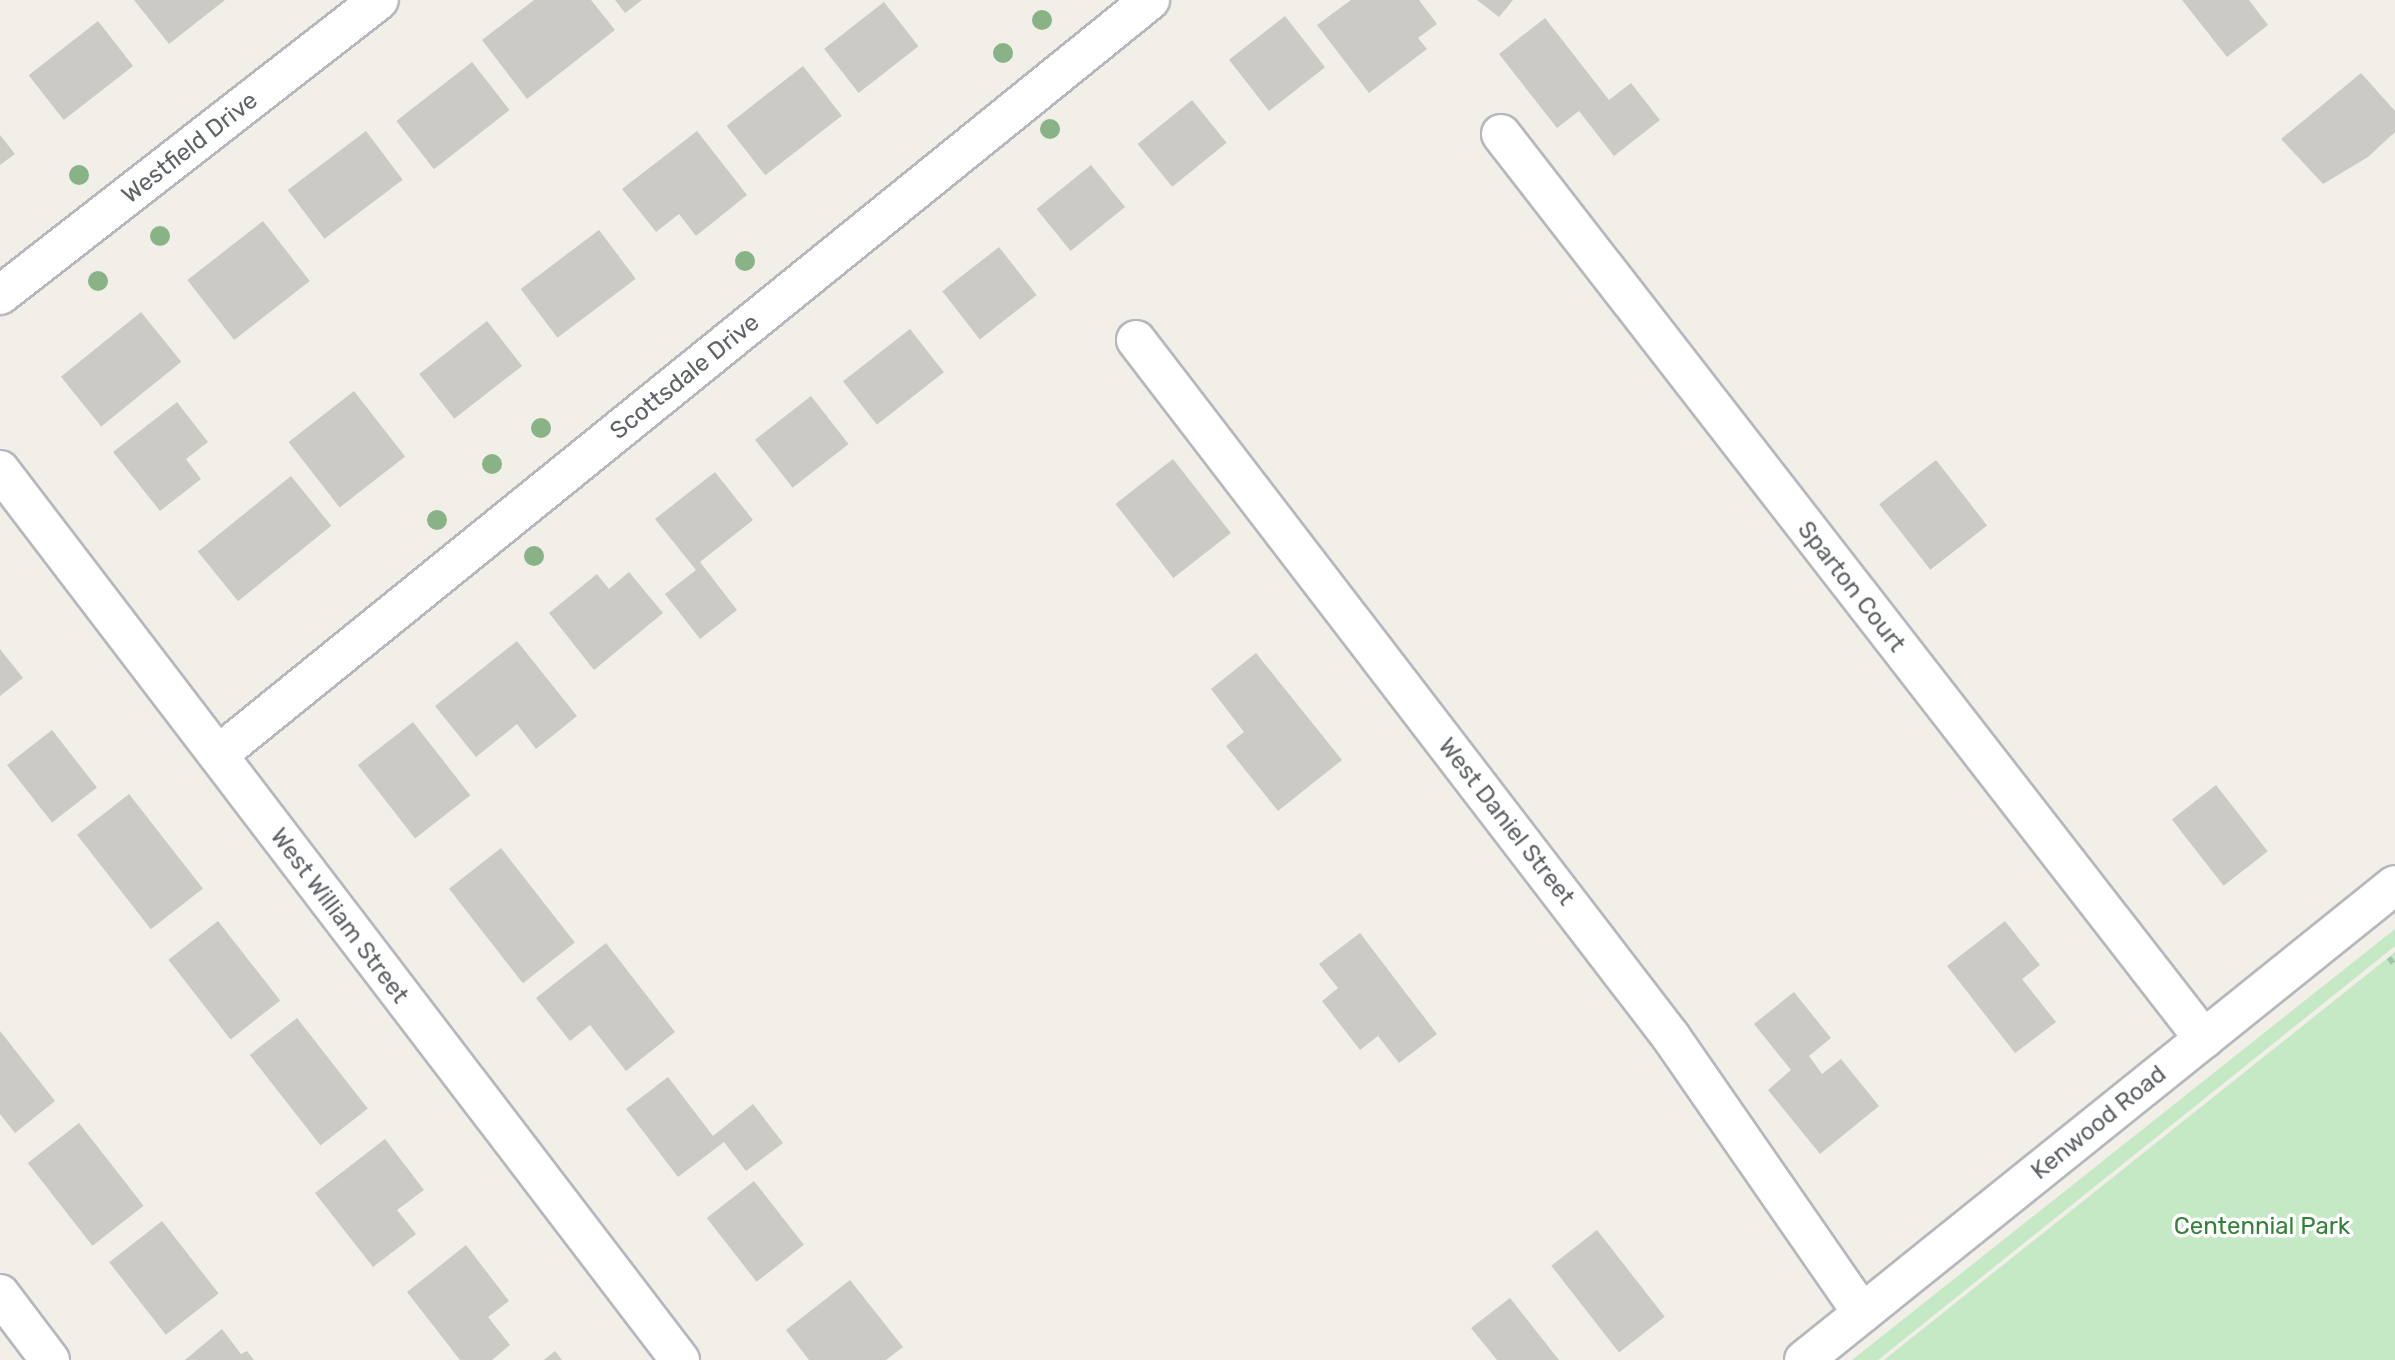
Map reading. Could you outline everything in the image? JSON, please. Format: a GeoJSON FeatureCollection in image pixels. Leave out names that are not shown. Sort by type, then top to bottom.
{"type":"FeatureCollection","features":[{"type":"Feature","properties":{"kind":"street","name":"Westfield Drive"},"geometry":{"type":"LineString","coordinates":[[0,295],[379,0]]}},
{"type":"Feature","properties":{"kind":"street","name":"Scottsdale Drive"},"geometry":{"type":"LineString","coordinates":[[219,754],[1150,0]]}},
{"type":"Feature","properties":{"kind":"street","name":"Sparton Court"},"geometry":{"type":"LineString","coordinates":[[1501,134],[2204,1038]]}},
{"type":"Feature","properties":{"kind":"street","name":"West Daniel Street"},"geometry":{"type":"LineString","coordinates":[[1136,341],[1671,1037],[1862,1313]]}},
{"type":"Feature","properties":{"kind":"street","name":"West William Street"},"geometry":{"type":"LineString","coordinates":[[0,470],[680,1360]]}},
{"type":"Feature","properties":{"kind":"street","name":"Kenwood Road"},"geometry":{"type":"LineString","coordinates":[[1804,1360],[2395,885]]}},
{"type":"Feature","properties":{"kind":"street"},"geometry":{"type":"LineString","coordinates":[[0,1294],[50,1360]]}},
{"type":"Feature","properties":{"kind":"path"},"geometry":{"type":"LineString","coordinates":[[2389,957],[2395,965]]}},
{"type":"Feature","properties":{"kind":"green space"},"geometry":{"type":"Polygon","coordinates":[[[2395,929],[2395,946],[1878,1360],[1852,1360],[2395,929]]]}},
{"type":"Feature","properties":{"kind":"green space","name":"Centennial Park"},"geometry":{"type":"Polygon","coordinates":[[[2395,952],[2395,1360],[1884,1360],[2389,957],[2395,952]]]}},
{"type":"Feature","properties":{"kind":"building"},"geometry":{"type":"Polygon","coordinates":[[[134,0],[225,0],[169,44],[134,0]]]}},
{"type":"Feature","properties":{"kind":"building"},"geometry":{"type":"Polygon","coordinates":[[[534,0],[591,0],[615,30],[527,99],[482,40],[534,0]]]}},
{"type":"Feature","properties":{"kind":"building"},"geometry":{"type":"Polygon","coordinates":[[[615,0],[642,0],[625,13],[615,0]]]}},
{"type":"Feature","properties":{"kind":"building"},"geometry":{"type":"Polygon","coordinates":[[[1351,0],[1419,0],[1437,24],[1418,38],[1427,49],[1369,93],[1317,25],[1351,0]]]}},
{"type":"Feature","properties":{"kind":"building"},"geometry":{"type":"Polygon","coordinates":[[[1477,0],[1513,0],[1499,17],[1477,0]]]}},
{"type":"Feature","properties":{"kind":"building"},"geometry":{"type":"Polygon","coordinates":[[[2182,0],[2249,0],[2268,25],[2227,57],[2182,0]]]}},
{"type":"Feature","properties":{"kind":"building"},"geometry":{"type":"Polygon","coordinates":[[[884,2],[918,46],[859,93],[824,49],[884,2]]]}},
{"type":"Feature","properties":{"kind":"building"},"geometry":{"type":"Polygon","coordinates":[[[1285,16],[1325,67],[1269,111],[1229,60],[1285,16]]]}},
{"type":"Feature","properties":{"kind":"building"},"geometry":{"type":"Polygon","coordinates":[[[1545,18],[1609,100],[1631,83],[1660,120],[1614,156],[1579,111],[1557,128],[1499,54],[1545,18]]]}},
{"type":"Feature","properties":{"kind":"building"},"geometry":{"type":"Polygon","coordinates":[[[98,21],[133,66],[64,120],[29,75],[98,21]]]}},
{"type":"Feature","properties":{"kind":"building"},"geometry":{"type":"Polygon","coordinates":[[[472,62],[510,110],[434,169],[396,121],[472,62]]]}},
{"type":"Feature","properties":{"kind":"building"},"geometry":{"type":"Polygon","coordinates":[[[803,66],[842,116],[765,175],[727,126],[803,66]]]}},
{"type":"Feature","properties":{"kind":"building"},"geometry":{"type":"Polygon","coordinates":[[[2361,73],[2395,111],[2395,132],[2368,157],[2323,184],[2281,139],[2361,73]]]}},
{"type":"Feature","properties":{"kind":"building"},"geometry":{"type":"Polygon","coordinates":[[[1192,100],[1227,143],[1172,187],[1138,144],[1192,100]]]}},
{"type":"Feature","properties":{"kind":"building"},"geometry":{"type":"Polygon","coordinates":[[[366,131],[403,180],[324,239],[288,190],[366,131]]]}},
{"type":"Feature","properties":{"kind":"building"},"geometry":{"type":"Polygon","coordinates":[[[697,131],[747,195],[696,236],[679,214],[656,232],[622,189],[697,131]]]}},
{"type":"Feature","properties":{"kind":"building"},"geometry":{"type":"Polygon","coordinates":[[[0,135],[15,154],[0,165],[0,135]]]}},
{"type":"Feature","properties":{"kind":"building"},"geometry":{"type":"Polygon","coordinates":[[[1091,165],[1125,207],[1071,251],[1037,209],[1091,165]]]}},
{"type":"Feature","properties":{"kind":"building"},"geometry":{"type":"Polygon","coordinates":[[[263,221],[310,281],[234,340],[187,280],[263,221]]]}},
{"type":"Feature","properties":{"kind":"building"},"geometry":{"type":"Polygon","coordinates":[[[599,230],[636,279],[557,338],[521,289],[599,230]]]}},
{"type":"Feature","properties":{"kind":"building"},"geometry":{"type":"Polygon","coordinates":[[[999,247],[1037,295],[980,339],[942,291],[999,247]]]}},
{"type":"Feature","properties":{"kind":"building"},"geometry":{"type":"Polygon","coordinates":[[[141,312],[181,362],[101,427],[61,377],[141,312]]]}},
{"type":"Feature","properties":{"kind":"building"},"geometry":{"type":"Polygon","coordinates":[[[487,321],[522,366],[454,419],[419,374],[487,321]]]}},
{"type":"Feature","properties":{"kind":"building"},"geometry":{"type":"Polygon","coordinates":[[[910,329],[944,372],[877,425],[843,381],[910,329]]]}},
{"type":"Feature","properties":{"kind":"building"},"geometry":{"type":"Polygon","coordinates":[[[354,391],[405,456],[340,508],[289,442],[354,391]]]}},
{"type":"Feature","properties":{"kind":"building"},"geometry":{"type":"Polygon","coordinates":[[[811,396],[849,444],[793,488],[755,440],[811,396]]]}},
{"type":"Feature","properties":{"kind":"building"},"geometry":{"type":"Polygon","coordinates":[[[177,402],[208,442],[186,459],[201,479],[160,511],[113,452],[177,402]]]}},
{"type":"Feature","properties":{"kind":"building"},"geometry":{"type":"Polygon","coordinates":[[[1173,459],[1231,533],[1173,578],[1115,504],[1173,459]]]}},
{"type":"Feature","properties":{"kind":"building"},"geometry":{"type":"Polygon","coordinates":[[[1936,460],[1987,525],[1930,570],[1879,504],[1936,460]]]}},
{"type":"Feature","properties":{"kind":"building"},"geometry":{"type":"Polygon","coordinates":[[[715,472],[753,520],[700,562],[737,610],[700,639],[665,594],[696,570],[655,519],[715,472]]]}},
{"type":"Feature","properties":{"kind":"building"},"geometry":{"type":"Polygon","coordinates":[[[291,476],[331,526],[238,601],[198,552],[291,476]]]}},
{"type":"Feature","properties":{"kind":"building"},"geometry":{"type":"Polygon","coordinates":[[[629,572],[663,613],[594,670],[549,613],[597,574],[609,589],[629,572]]]}},
{"type":"Feature","properties":{"kind":"building"},"geometry":{"type":"Polygon","coordinates":[[[517,641],[577,716],[536,749],[517,724],[476,757],[435,706],[517,641]]]}},
{"type":"Feature","properties":{"kind":"building"},"geometry":{"type":"Polygon","coordinates":[[[0,649],[23,678],[0,696],[0,649]]]}},
{"type":"Feature","properties":{"kind":"building"},"geometry":{"type":"Polygon","coordinates":[[[1256,653],[1342,760],[1278,811],[1226,746],[1244,732],[1211,689],[1256,653]]]}},
{"type":"Feature","properties":{"kind":"building"},"geometry":{"type":"Polygon","coordinates":[[[413,722],[470,795],[415,838],[358,765],[413,722]]]}},
{"type":"Feature","properties":{"kind":"building"},"geometry":{"type":"Polygon","coordinates":[[[52,730],[97,788],[52,823],[7,765],[52,730]]]}},
{"type":"Feature","properties":{"kind":"building"},"geometry":{"type":"Polygon","coordinates":[[[2216,785],[2268,851],[2224,886],[2172,819],[2216,785]]]}},
{"type":"Feature","properties":{"kind":"building"},"geometry":{"type":"Polygon","coordinates":[[[129,794],[203,889],[151,929],[77,835],[129,794]]]}},
{"type":"Feature","properties":{"kind":"building"},"geometry":{"type":"Polygon","coordinates":[[[501,848],[575,943],[523,983],[449,889],[501,848]]]}},
{"type":"Feature","properties":{"kind":"building"},"geometry":{"type":"Polygon","coordinates":[[[218,921],[280,1001],[231,1039],[168,960],[218,921]]]}},
{"type":"Feature","properties":{"kind":"building"},"geometry":{"type":"Polygon","coordinates":[[[2005,921],[2040,965],[2022,979],[2056,1022],[2015,1053],[1947,966],[2005,921]]]}},
{"type":"Feature","properties":{"kind":"building"},"geometry":{"type":"Polygon","coordinates":[[[1360,933],[1437,1034],[1399,1063],[1378,1036],[1360,1050],[1322,1001],[1338,988],[1319,964],[1360,933]]]}},
{"type":"Feature","properties":{"kind":"building"},"geometry":{"type":"Polygon","coordinates":[[[606,943],[675,1032],[626,1071],[590,1025],[570,1041],[536,998],[606,943]]]}},
{"type":"Feature","properties":{"kind":"building"},"geometry":{"type":"Polygon","coordinates":[[[1794,992],[1831,1038],[1809,1056],[1822,1074],[1841,1059],[1879,1106],[1820,1154],[1768,1090],[1791,1070],[1754,1024],[1794,992]]]}},
{"type":"Feature","properties":{"kind":"building"},"geometry":{"type":"Polygon","coordinates":[[[297,1018],[368,1109],[321,1146],[250,1055],[297,1018]]]}},
{"type":"Feature","properties":{"kind":"building"},"geometry":{"type":"Polygon","coordinates":[[[0,1031],[55,1101],[15,1133],[0,1114],[0,1031]]]}},
{"type":"Feature","properties":{"kind":"building"},"geometry":{"type":"Polygon","coordinates":[[[668,1077],[713,1136],[753,1104],[783,1143],[746,1171],[724,1142],[678,1177],[626,1109],[668,1077]]]}},
{"type":"Feature","properties":{"kind":"building"},"geometry":{"type":"Polygon","coordinates":[[[79,1123],[144,1206],[92,1246],[28,1163],[79,1123]]]}},
{"type":"Feature","properties":{"kind":"building"},"geometry":{"type":"Polygon","coordinates":[[[385,1139],[424,1190],[397,1210],[416,1234],[373,1267],[315,1193],[385,1139]]]}},
{"type":"Feature","properties":{"kind":"building"},"geometry":{"type":"Polygon","coordinates":[[[754,1181],[804,1245],[757,1282],[707,1218],[754,1181]]]}},
{"type":"Feature","properties":{"kind":"building"},"geometry":{"type":"Polygon","coordinates":[[[162,1221],[219,1293],[166,1335],[109,1262],[162,1221]]]}},
{"type":"Feature","properties":{"kind":"building"},"geometry":{"type":"Polygon","coordinates":[[[1597,1230],[1665,1317],[1619,1352],[1551,1266],[1597,1230]]]}},
{"type":"Feature","properties":{"kind":"building"},"geometry":{"type":"Polygon","coordinates":[[[466,1245],[509,1301],[488,1317],[510,1345],[492,1360],[460,1360],[407,1292],[466,1245]]]}},
{"type":"Feature","properties":{"kind":"building"},"geometry":{"type":"Polygon","coordinates":[[[850,1280],[903,1347],[886,1360],[809,1360],[786,1330],[850,1280]]]}},
{"type":"Feature","properties":{"kind":"building"},"geometry":{"type":"Polygon","coordinates":[[[1510,1298],[1559,1360],[1497,1360],[1471,1328],[1510,1298]]]}},
{"type":"Feature","properties":{"kind":"building"},"geometry":{"type":"Polygon","coordinates":[[[222,1329],[241,1354],[247,1351],[254,1360],[185,1360],[222,1329]]]}},
{"type":"Feature","properties":{"kind":"building"},"geometry":{"type":"Polygon","coordinates":[[[555,1351],[562,1360],[544,1360],[555,1351]]]}}]}
